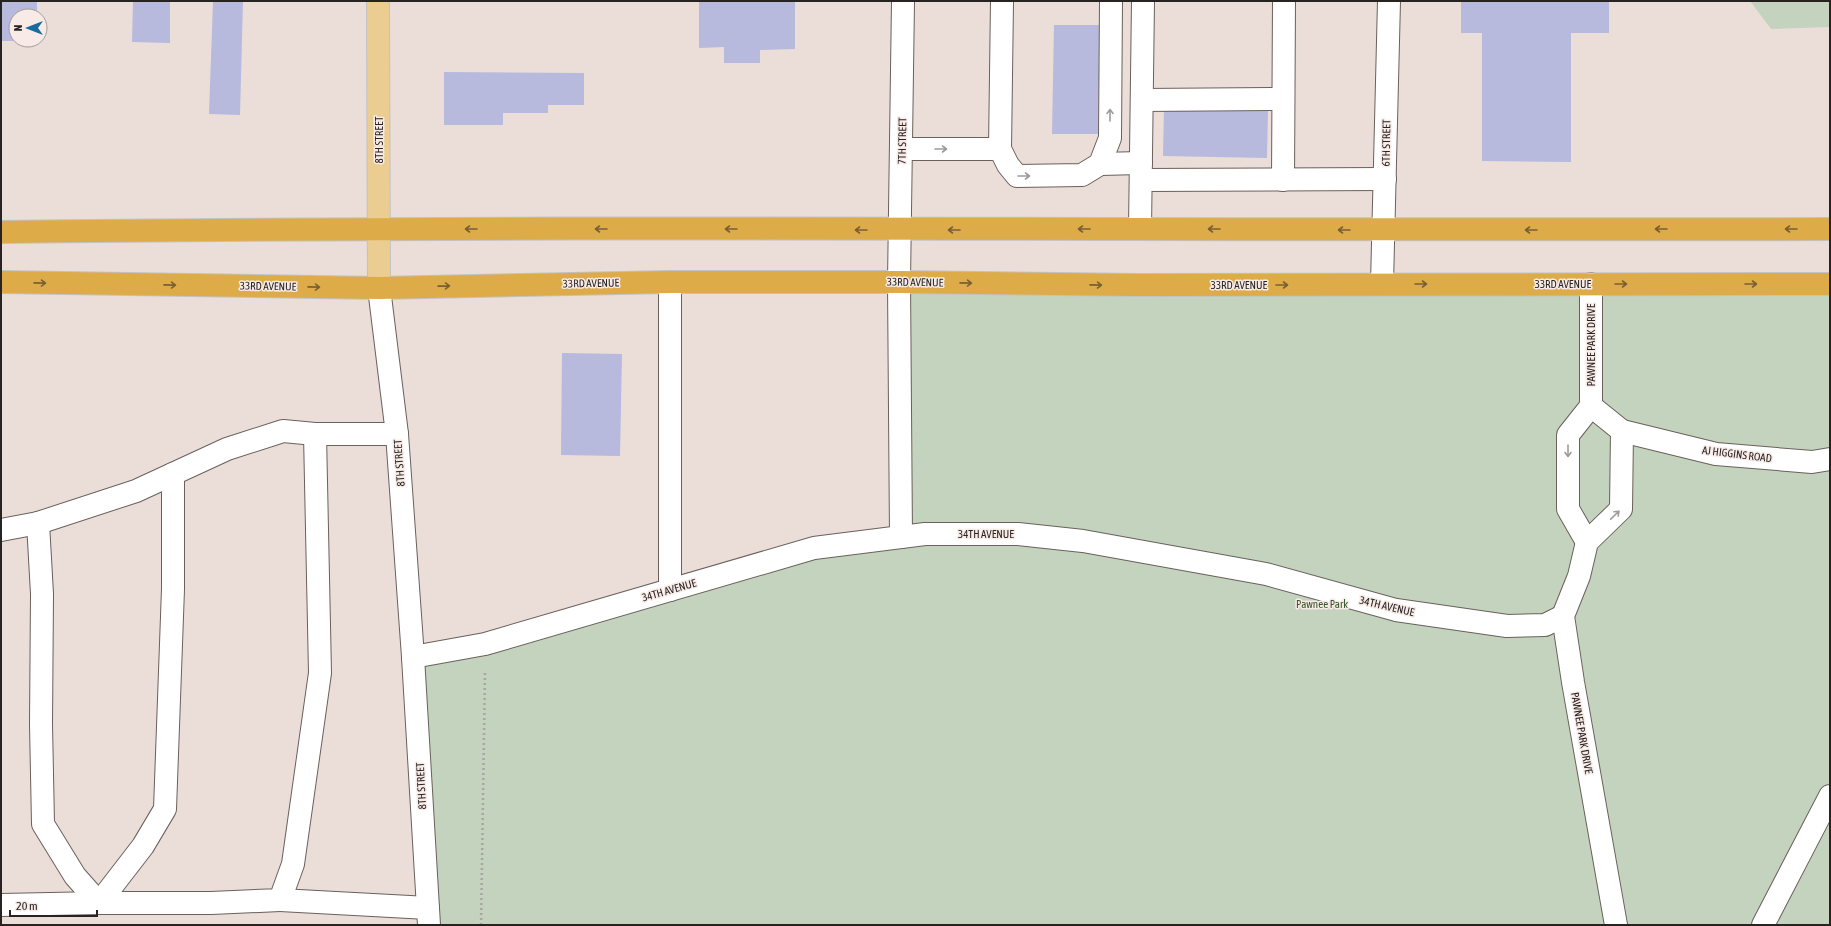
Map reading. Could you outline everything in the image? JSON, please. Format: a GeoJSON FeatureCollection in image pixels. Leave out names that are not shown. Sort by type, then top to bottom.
{"type":"FeatureCollection","features":[{"type":"Feature","properties":{"kind":"highway"},"geometry":{"type":"LineString","coordinates":[[1,232],[379,229],[1830,229]]}},
{"type":"Feature","properties":{"kind":"highway","name":"33RD AVENUE"},"geometry":{"type":"LineString","coordinates":[[1,282],[379,288],[670,282],[899,282],[1139,286],[1382,284],[1830,284]]}},
{"type":"Feature","properties":{"kind":"main road","name":"8TH STREET"},"geometry":{"type":"LineString","coordinates":[[378,1],[379,288]]}},
{"type":"Feature","properties":{"kind":"street","name":"7TH STREET"},"geometry":{"type":"LineString","coordinates":[[901,537],[899,282],[903,1]]}},
{"type":"Feature","properties":{"kind":"street"},"geometry":{"type":"LineString","coordinates":[[1002,1],[1000,149],[1008,165],[1017,176],[1082,175],[1100,164],[1110,138],[1111,1]]}},
{"type":"Feature","properties":{"kind":"street"},"geometry":{"type":"LineString","coordinates":[[1140,229],[1143,1]]}},
{"type":"Feature","properties":{"kind":"street"},"geometry":{"type":"LineString","coordinates":[[1283,180],[1282,99],[1284,1]]}},
{"type":"Feature","properties":{"kind":"street","name":"6TH STREET"},"geometry":{"type":"LineString","coordinates":[[1382,284],[1389,1]]}},
{"type":"Feature","properties":{"kind":"street"},"geometry":{"type":"LineString","coordinates":[[1142,100],[1282,99]]}},
{"type":"Feature","properties":{"kind":"street"},"geometry":{"type":"LineString","coordinates":[[902,149],[1000,149]]}},
{"type":"Feature","properties":{"kind":"street"},"geometry":{"type":"LineString","coordinates":[[1100,164],[1141,171],[1283,180],[1385,179]]}},
{"type":"Feature","properties":{"kind":"street"},"geometry":{"type":"LineString","coordinates":[[670,282],[670,590]]}},
{"type":"Feature","properties":{"kind":"street","name":"PAWNEE PARK DRIVE"},"geometry":{"type":"LineString","coordinates":[[1591,406],[1592,284]]}},
{"type":"Feature","properties":{"kind":"street","name":"8TH STREET"},"geometry":{"type":"LineString","coordinates":[[379,288],[397,434],[413,657],[428,917]]}},
{"type":"Feature","properties":{"kind":"street"},"geometry":{"type":"LineString","coordinates":[[1563,616],[1579,576],[1587,542],[1621,509],[1622,431],[1591,406],[1568,435],[1568,509],[1587,542]]}},
{"type":"Feature","properties":{"kind":"street"},"geometry":{"type":"LineString","coordinates":[[1,530],[38,523],[136,491],[227,448],[283,431],[315,434],[397,434]]}},
{"type":"Feature","properties":{"kind":"street","name":"AJ HIGGINS ROAD"},"geometry":{"type":"LineString","coordinates":[[1622,431],[1716,454],[1812,462],[1830,459]]}},
{"type":"Feature","properties":{"kind":"street"},"geometry":{"type":"LineString","coordinates":[[280,900],[293,864],[320,673],[315,434]]}},
{"type":"Feature","properties":{"kind":"street"},"geometry":{"type":"LineString","coordinates":[[98,903],[142,846],[165,810],[173,589],[174,474]]}},
{"type":"Feature","properties":{"kind":"street"},"geometry":{"type":"LineString","coordinates":[[38,523],[42,594],[40,724],[43,824],[75,876],[98,903]]}},
{"type":"Feature","properties":{"kind":"street","name":"34TH AVENUE"},"geometry":{"type":"LineString","coordinates":[[413,657],[485,644],[814,548],[925,534],[1018,534],[1083,541],[1266,574],[1396,610],[1507,626],[1545,625],[1563,616]]}},
{"type":"Feature","properties":{"kind":"street","name":"PAWNEE PARK DRIVE"},"geometry":{"type":"LineString","coordinates":[[1563,616],[1574,690],[1616,925]]}},
{"type":"Feature","properties":{"kind":"street"},"geometry":{"type":"LineString","coordinates":[[1763,925],[1830,796]]}},
{"type":"Feature","properties":{"kind":"street"},"geometry":{"type":"LineString","coordinates":[[1,905],[211,903],[280,900],[428,917]]}},
{"type":"Feature","properties":{"kind":"path"},"geometry":{"type":"LineString","coordinates":[[481,925],[485,644]]}},
{"type":"Feature","properties":{"kind":"green space"},"geometry":{"type":"Polygon","coordinates":[[[1750,1],[1830,1],[1830,27],[1771,29],[1750,1]]]}},
{"type":"Feature","properties":{"kind":"green space","name":"Pawnee Park"},"geometry":{"type":"Polygon","coordinates":[[[899,282],[1830,284],[1830,925],[429,925],[413,657],[814,548],[900,537],[899,282]]]}},
{"type":"Feature","properties":{"kind":"building"},"geometry":{"type":"Polygon","coordinates":[[[2,1],[37,1],[37,8],[8,8],[8,41],[1,41],[2,1]]]}},
{"type":"Feature","properties":{"kind":"building"},"geometry":{"type":"Polygon","coordinates":[[[133,1],[170,1],[170,43],[132,42],[133,1]]]}},
{"type":"Feature","properties":{"kind":"building"},"geometry":{"type":"Polygon","coordinates":[[[213,1],[243,1],[240,115],[209,114],[213,1]]]}},
{"type":"Feature","properties":{"kind":"building"},"geometry":{"type":"Polygon","coordinates":[[[699,1],[795,1],[795,49],[760,50],[760,63],[724,63],[724,47],[699,48],[699,1]]]}},
{"type":"Feature","properties":{"kind":"building"},"geometry":{"type":"Polygon","coordinates":[[[1461,1],[1609,1],[1609,33],[1571,33],[1571,162],[1482,161],[1482,33],[1461,33],[1461,1]]]}},
{"type":"Feature","properties":{"kind":"building"},"geometry":{"type":"Polygon","coordinates":[[[1054,25],[1100,25],[1098,134],[1052,134],[1054,25]]]}},
{"type":"Feature","properties":{"kind":"building"},"geometry":{"type":"Polygon","coordinates":[[[444,72],[584,73],[584,105],[548,105],[548,113],[503,113],[503,125],[444,125],[444,72]]]}},
{"type":"Feature","properties":{"kind":"building"},"geometry":{"type":"Polygon","coordinates":[[[1164,108],[1268,109],[1267,158],[1163,156],[1164,108]]]}},
{"type":"Feature","properties":{"kind":"building"},"geometry":{"type":"Polygon","coordinates":[[[562,353],[622,354],[620,456],[561,455],[562,353]]]}}]}
